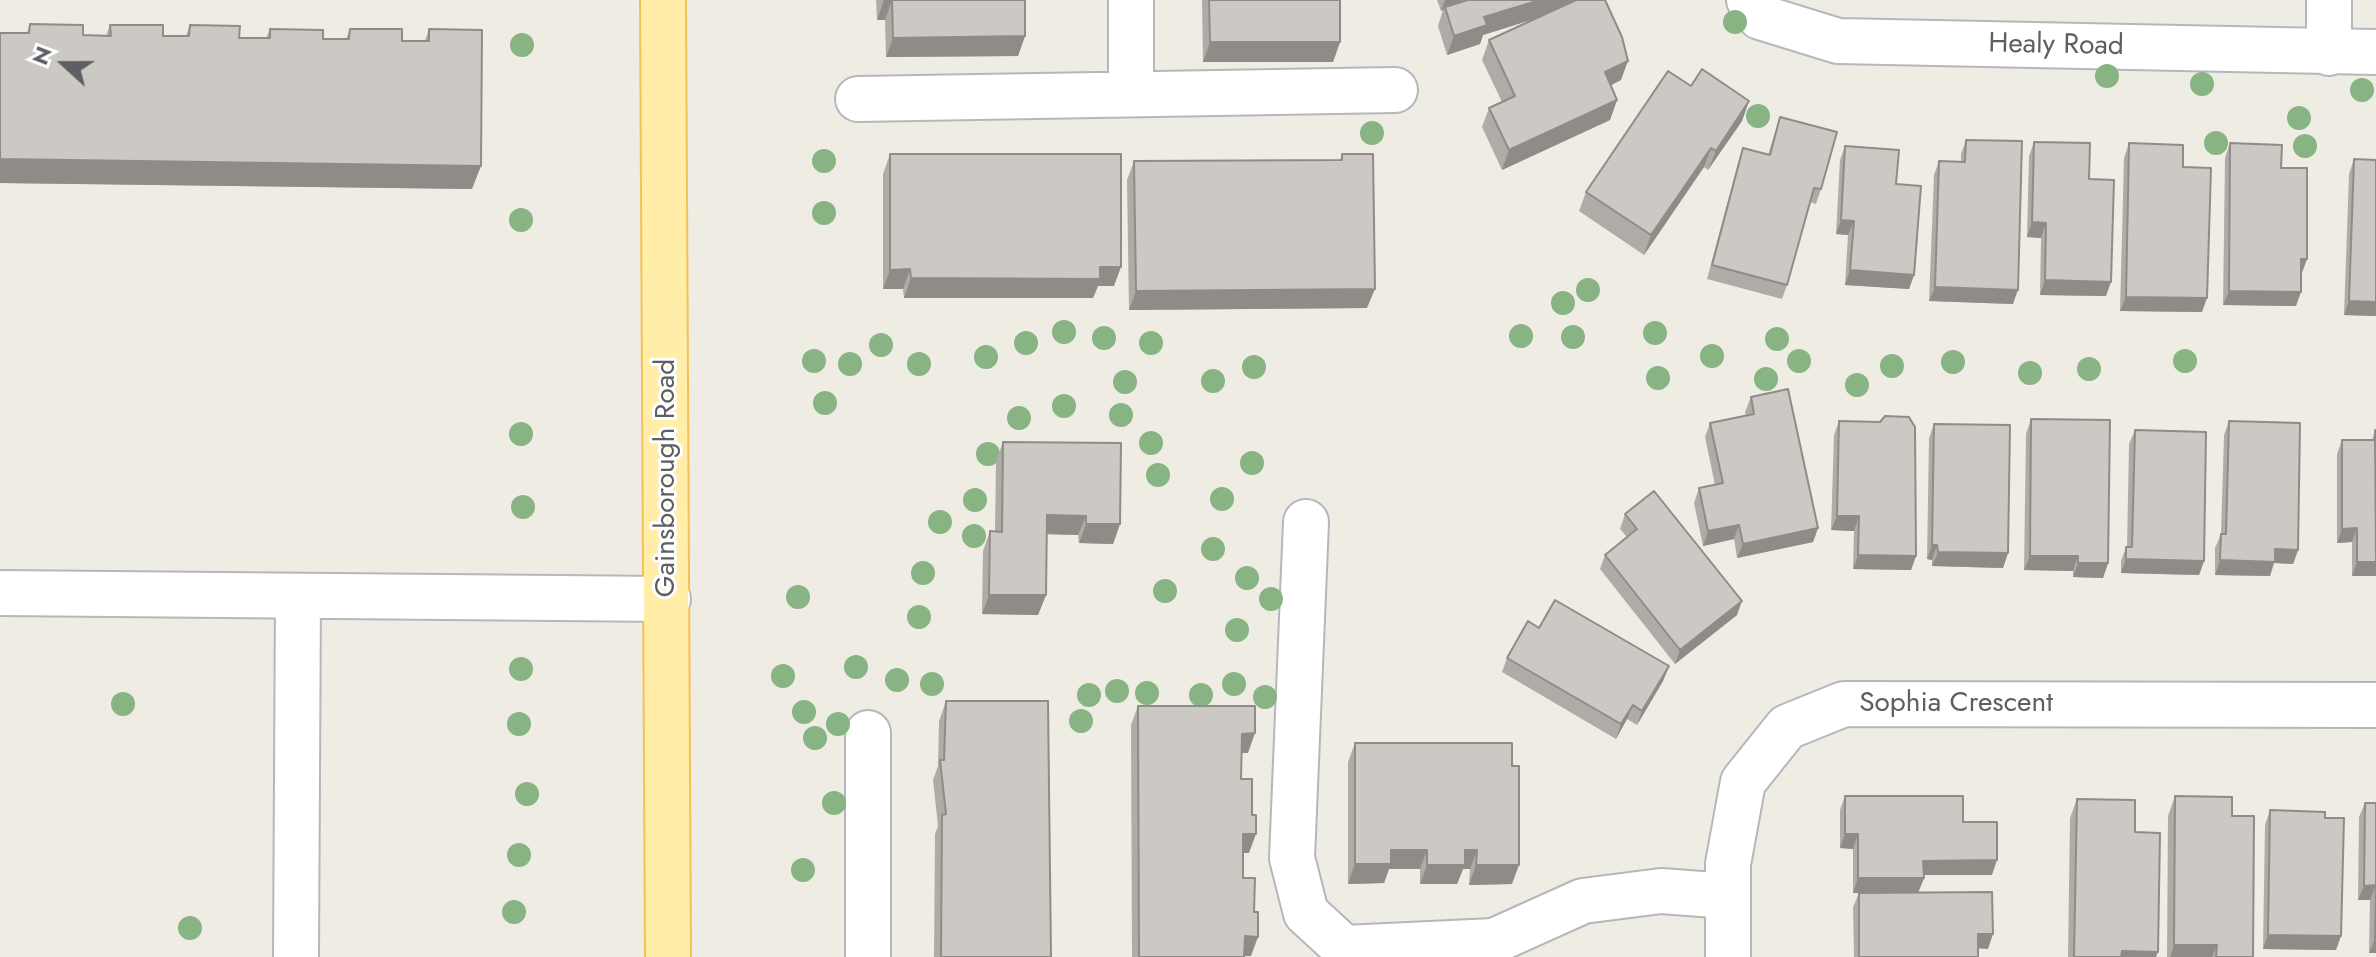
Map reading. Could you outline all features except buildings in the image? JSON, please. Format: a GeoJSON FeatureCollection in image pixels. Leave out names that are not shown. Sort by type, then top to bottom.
{"type":"FeatureCollection","features":[{"type":"Feature","properties":{"kind":"main road","name":"Gainsborough Road"},"geometry":{"type":"LineString","coordinates":[[663,0],[668,957]]}},
{"type":"Feature","properties":{"kind":"street"},"geometry":{"type":"LineString","coordinates":[[1131,0],[1131,93]]}},
{"type":"Feature","properties":{"kind":"street","name":"Healy Road"},"geometry":{"type":"LineString","coordinates":[[1749,0],[1760,17],[1838,41],[2376,52]]}},
{"type":"Feature","properties":{"kind":"street"},"geometry":{"type":"LineString","coordinates":[[2329,0],[2329,53]]}},
{"type":"Feature","properties":{"kind":"street"},"geometry":{"type":"LineString","coordinates":[[858,99],[1395,90]]}},
{"type":"Feature","properties":{"kind":"street"},"geometry":{"type":"LineString","coordinates":[[1306,522],[1292,858],[1306,913],[1343,952],[1494,941],[1583,901],[1661,891],[1728,896]]}},
{"type":"Feature","properties":{"kind":"street"},"geometry":{"type":"LineString","coordinates":[[0,593],[668,599]]}},
{"type":"Feature","properties":{"kind":"street"},"geometry":{"type":"LineString","coordinates":[[296,957],[298,596]]}},
{"type":"Feature","properties":{"kind":"street","name":"Sophia Crescent"},"geometry":{"type":"LineString","coordinates":[[1728,957],[1728,864],[1743,782],[1787,727],[1844,704],[2376,705]]}},
{"type":"Feature","properties":{"kind":"street"},"geometry":{"type":"LineString","coordinates":[[868,733],[868,957]]}}]}
